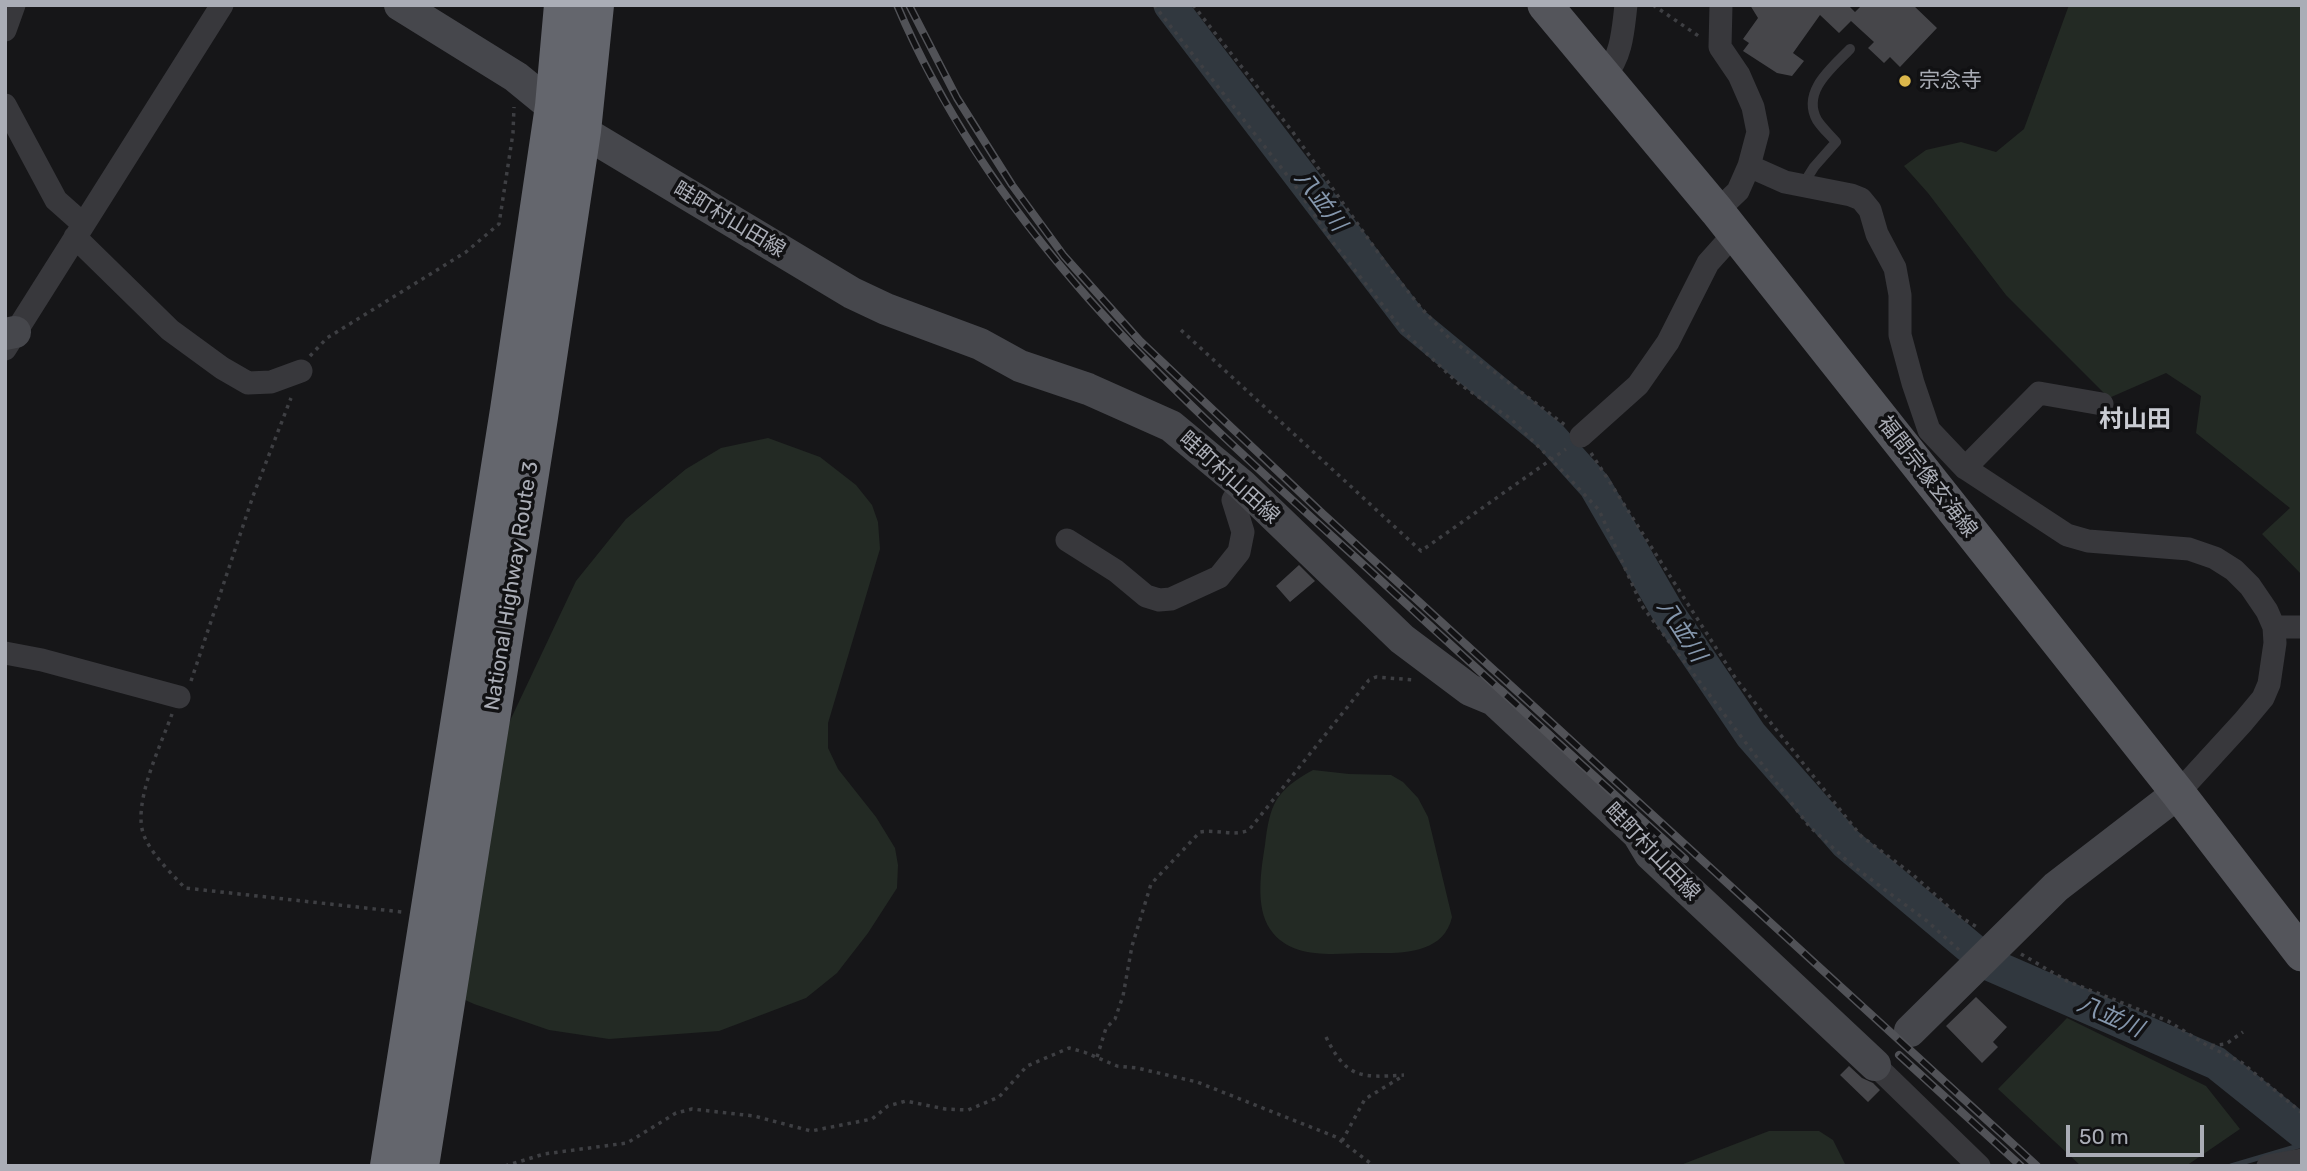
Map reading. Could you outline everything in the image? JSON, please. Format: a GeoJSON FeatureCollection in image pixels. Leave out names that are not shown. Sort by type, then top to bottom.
{"type":"FeatureCollection","features":[{"type":"Feature","properties":{"kind":"highway","name":"National Highway Route 3"},"geometry":{"type":"LineString","coordinates":[[420,1166],[540,417],[568,118],[563,5]]}},
{"type":"Feature","properties":{"kind":"highway","name":"National Highway Route 3"},"geometry":{"type":"LineString","coordinates":[[389,1166],[509,410],[568,118],[595,5]]}},
{"type":"Feature","properties":{"kind":"main road","name":"畦町村山田線"},"geometry":{"type":"LineString","coordinates":[[400,5],[516,78],[568,118],[852,293],[886,309],[980,344],[1020,366],[1088,389],[1171,426],[1242,485],[1402,639],[1470,690],[1494,700],[1637,834],[1650,854],[1875,1065]]}},
{"type":"Feature","properties":{"kind":"main road","name":"福間宗像玄海線"},"geometry":{"type":"LineString","coordinates":[[1545,5],[1726,223],[1934,460],[2178,793],[2302,954]]}},
{"type":"Feature","properties":{"kind":"main road"},"geometry":{"type":"LineString","coordinates":[[1910,1031],[2056,887],[2178,793]]}},
{"type":"Feature","properties":{"kind":"street"},"geometry":{"type":"LineString","coordinates":[[5,30],[15,5]]}},
{"type":"Feature","properties":{"kind":"street"},"geometry":{"type":"LineString","coordinates":[[9,338],[222,5]]}},
{"type":"Feature","properties":{"kind":"street"},"geometry":{"type":"LineString","coordinates":[[1605,75],[1615,64],[1621,45],[1626,5]]}},
{"type":"Feature","properties":{"kind":"street"},"geometry":{"type":"LineString","coordinates":[[1581,436],[1638,385],[1668,342],[1708,263],[1749,166],[1758,132],[1753,107],[1739,75],[1720,47],[1721,5]]}},
{"type":"Feature","properties":{"kind":"street"},"geometry":{"type":"LineString","coordinates":[[5,105],[56,200],[79,231],[170,330],[222,368],[248,383],[271,382],[301,371]]}},
{"type":"Feature","properties":{"kind":"street"},"geometry":{"type":"LineString","coordinates":[[1749,166],[1772,178],[1851,195],[1861,199],[1870,210],[1877,234],[1895,268],[1900,295],[1900,335],[1929,430],[1934,460],[1965,468],[2067,535],[2088,541],[2189,549],[2215,558],[2234,570],[2250,586],[2274,627],[2275,643],[2269,684],[2263,698],[2178,793]]}},
{"type":"Feature","properties":{"kind":"street"},"geometry":{"type":"LineString","coordinates":[[1965,468],[2039,393],[2102,404]]}},
{"type":"Feature","properties":{"kind":"street"},"geometry":{"type":"LineString","coordinates":[[1067,540],[1116,571],[1146,596],[1158,600],[1171,599],[1219,577],[1239,552],[1243,533],[1233,500],[1242,485]]}},
{"type":"Feature","properties":{"kind":"street"},"geometry":{"type":"LineString","coordinates":[[2274,627],[2302,626]]}},
{"type":"Feature","properties":{"kind":"street"},"geometry":{"type":"LineString","coordinates":[[5,653],[42,660],[178,697]]}},
{"type":"Feature","properties":{"kind":"street"},"geometry":{"type":"LineString","coordinates":[[1875,1065],[1979,1166]]}},
{"type":"Feature","properties":{"kind":"street"},"geometry":{"type":"LineString","coordinates":[[2268,1166],[2302,1160]]}},
{"type":"Feature","properties":{"kind":"lane"},"geometry":{"type":"LineString","coordinates":[[1802,186],[1814,167],[1836,142],[1817,120],[1813,104],[1815,90],[1850,48]]}},
{"type":"Feature","properties":{"kind":"path"},"geometry":{"type":"LineString","coordinates":[[1154,5],[1294,184],[1331,240],[1404,332],[1458,383],[1511,419],[1599,510],[1642,606],[1809,826],[1853,866],[1927,921],[1976,966]]}},
{"type":"Feature","properties":{"kind":"path"},"geometry":{"type":"LineString","coordinates":[[1193,5],[1292,131],[1386,264],[1421,308],[1450,338],[1581,436],[1736,679],[1861,836],[1912,874],[1960,917],[2067,981],[2168,1020],[2208,1046],[2241,1062],[2302,1112]]}},
{"type":"Feature","properties":{"kind":"path"},"geometry":{"type":"LineString","coordinates":[[1653,5],[1706,41],[1720,47]]}},
{"type":"Feature","properties":{"kind":"path"},"geometry":{"type":"LineString","coordinates":[[400,912],[185,888],[151,850],[143,835],[141,821],[145,788],[178,697],[188,689],[253,496],[305,361],[327,338],[466,252],[499,224],[513,134],[516,78]]}},
{"type":"Feature","properties":{"kind":"path"},"geometry":{"type":"LineString","coordinates":[[1181,330],[1421,551],[1552,460]]}},
{"type":"Feature","properties":{"kind":"path"},"geometry":{"type":"LineString","coordinates":[[1097,1057],[1106,1028],[1115,1019],[1151,884],[1171,861],[1200,832],[1240,834],[1249,830],[1369,680],[1376,677],[1427,679],[1441,668]]}},
{"type":"Feature","properties":{"kind":"path"},"geometry":{"type":"LineString","coordinates":[[2208,1046],[2226,1044],[2243,1032]]}},
{"type":"Feature","properties":{"kind":"path"},"geometry":{"type":"LineString","coordinates":[[1326,1037],[1337,1060],[1354,1072],[1370,1077],[1404,1075],[1365,1099],[1342,1141]]}},
{"type":"Feature","properties":{"kind":"path"},"geometry":{"type":"LineString","coordinates":[[505,1166],[544,1154],[627,1143],[676,1113],[692,1109],[754,1116],[810,1131],[856,1124],[872,1119],[888,1107],[906,1101],[945,1109],[968,1110],[999,1097],[1027,1066],[1069,1048],[1116,1066],[1137,1068],[1197,1082],[1342,1141],[1374,1166]]}},
{"type":"Feature","properties":{"kind":"shaded area"},"geometry":{"type":"Polygon","coordinates":[[[2069,5],[2302,5],[2302,575],[2262,534],[2290,508],[2196,433],[2201,396],[2166,373],[2109,398],[2006,295],[1904,166],[1926,150],[1961,142],[1996,152],[2024,129],[2069,5]]]}},
{"type":"Feature","properties":{"kind":"shaded area"},"geometry":{"type":"Polygon","coordinates":[[[768,438],[820,457],[856,485],[872,505],[878,522],[880,549],[828,723],[828,748],[838,769],[876,817],[895,848],[898,865],[897,888],[868,933],[837,973],[806,998],[719,1031],[609,1039],[549,1030],[445,991],[474,797],[576,581],[626,519],[686,469],[721,448],[768,438]]]}},
{"type":"Feature","properties":{"kind":"shaded area"},"geometry":{"type":"Polygon","coordinates":[[[1313,770],[1391,775],[1403,782],[1418,798],[1428,817],[1452,917],[1439,940],[1416,950],[1403,952],[1325,954],[1288,946],[1270,929],[1262,910],[1260,888],[1269,819],[1282,792],[1313,770]]]}},
{"type":"Feature","properties":{"kind":"shaded area"},"geometry":{"type":"Polygon","coordinates":[[[2067,1018],[2206,1086],[2240,1129],[2186,1166],[2081,1166],[1998,1089],[2067,1018]]]}},
{"type":"Feature","properties":{"kind":"shaded area"},"geometry":{"type":"Polygon","coordinates":[[[1769,1131],[1819,1131],[1833,1140],[1846,1166],[1678,1166],[1769,1131]]]}},
{"type":"Feature","properties":{"kind":"building"},"geometry":{"type":"Polygon","coordinates":[[[1750,5],[1848,5],[1855,12],[1862,5],[1913,5],[1937,28],[1900,67],[1890,57],[1884,63],[1868,48],[1874,42],[1851,21],[1839,33],[1820,15],[1793,53],[1804,61],[1792,76],[1777,73],[1743,51],[1749,43],[1743,39],[1758,18],[1750,5]]]}},
{"type":"Feature","properties":{"kind":"building"},"geometry":{"type":"Polygon","coordinates":[[[1299,565],[1315,581],[1290,602],[1276,586],[1299,565]]]}},
{"type":"Feature","properties":{"kind":"building"},"geometry":{"type":"Polygon","coordinates":[[[1976,997],[2007,1027],[1993,1042],[1998,1047],[1982,1063],[1946,1026],[1976,997]]]}},
{"type":"Feature","properties":{"kind":"building"},"geometry":{"type":"Polygon","coordinates":[[[1849,1066],[1880,1090],[1868,1102],[1840,1075],[1849,1066]]]}},
{"type":"Feature","properties":{"kind":"waterway","name":"八並川"},"geometry":{"type":"LineString","coordinates":[[1170,5],[1412,322],[1550,436],[1595,486],[1669,614],[1751,735],[1846,843],[1991,965],[2216,1063],[2302,1132]]}},
{"type":"Feature","properties":{"kind":"waterway"},"geometry":{"type":"LineString","coordinates":[[2231,1166],[2302,1145]]}},
{"type":"Feature","properties":{"kind":"railway"},"geometry":{"type":"LineString","coordinates":[[897,5],[937,88],[984,165],[1037,237],[1095,306],[1156,371],[1287,496],[1685,859]]}},
{"type":"Feature","properties":{"kind":"railway"},"geometry":{"type":"LineString","coordinates":[[909,5],[957,98],[1012,185],[1064,256],[1140,341],[1323,514],[2037,1166]]}},
{"type":"Feature","properties":{"kind":"railway"},"geometry":{"type":"LineString","coordinates":[[1899,1055],[2021,1166]]}},
{"type":"Feature","properties":{"kind":"place","name":"宗念寺"},"geometry":{"type":"Point","coordinates":[1905,81]}},
{"type":"Feature","properties":{"kind":"district","name":"村山田"},"geometry":{"type":"Point","coordinates":[2135,420]}}]}
